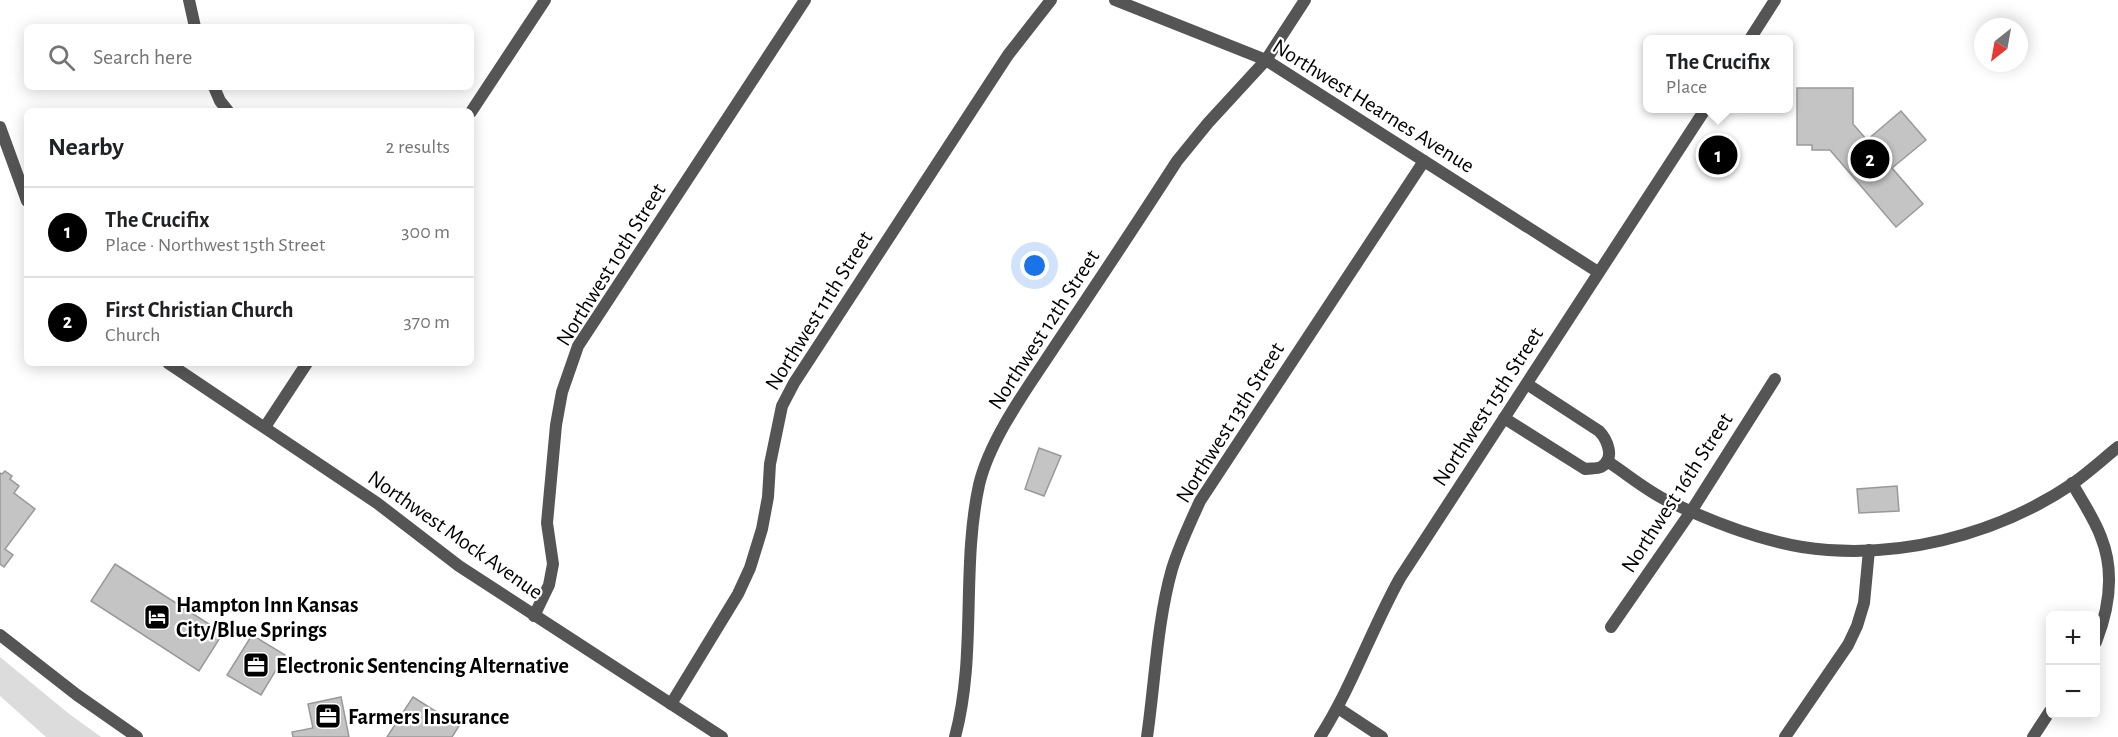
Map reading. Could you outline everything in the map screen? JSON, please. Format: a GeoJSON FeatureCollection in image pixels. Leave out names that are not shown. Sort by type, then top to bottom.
{"type":"FeatureCollection","features":[{"type":"Feature","properties":{"kind":"street"},"geometry":{"type":"LineString","coordinates":[[189,0],[194,24]]}},
{"type":"Feature","properties":{"kind":"street"},"geometry":{"type":"LineString","coordinates":[[474,108],[545,0]]}},
{"type":"Feature","properties":{"kind":"street","name":"Northwest 10th Street"},"geometry":{"type":"LineString","coordinates":[[534,616],[549,585],[553,564],[547,523],[556,425],[562,392],[578,346],[805,0]]}},
{"type":"Feature","properties":{"kind":"street","name":"Northwest 11th Street"},"geometry":{"type":"LineString","coordinates":[[671,704],[738,594],[750,568],[762,529],[768,497],[770,464],[782,405],[794,383],[1008,55],[1051,0]]}},
{"type":"Feature","properties":{"kind":"street","name":"Northwest Hearnes Avenue"},"geometry":{"type":"LineString","coordinates":[[1115,0],[1266,60],[1598,272]]}},
{"type":"Feature","properties":{"kind":"street","name":"Northwest 12th Street"},"geometry":{"type":"LineString","coordinates":[[955,737],[967,674],[973,522],[984,469],[1015,407],[1178,161],[1208,123],[1266,60],[1305,0]]}},
{"type":"Feature","properties":{"kind":"street"},"geometry":{"type":"LineString","coordinates":[[1753,35],[1775,0]]}},
{"type":"Feature","properties":{"kind":"street"},"geometry":{"type":"LineString","coordinates":[[215,90],[226,108]]}},
{"type":"Feature","properties":{"kind":"street","name":"Northwest 15th Street"},"geometry":{"type":"LineString","coordinates":[[1320,737],[1338,708],[1382,609],[1400,578],[1703,113]]}},
{"type":"Feature","properties":{"kind":"street"},"geometry":{"type":"LineString","coordinates":[[0,127],[24,193]]}},
{"type":"Feature","properties":{"kind":"street","name":"Northwest 13th Street"},"geometry":{"type":"LineString","coordinates":[[1147,737],[1164,605],[1180,546],[1200,501],[1424,161]]}},
{"type":"Feature","properties":{"kind":"street","name":"Northwest Mock Avenue"},"geometry":{"type":"LineString","coordinates":[[173,366],[377,503],[459,566],[722,737]]}},
{"type":"Feature","properties":{"kind":"street"},"geometry":{"type":"LineString","coordinates":[[265,427],[305,366]]}},
{"type":"Feature","properties":{"kind":"street","name":"Northwest 16th Street"},"geometry":{"type":"LineString","coordinates":[[1611,627],[1692,510],[1775,379]]}},
{"type":"Feature","properties":{"kind":"street"},"geometry":{"type":"LineString","coordinates":[[1504,418],[1585,469],[1601,466],[1607,461],[1610,451],[1606,438],[1599,431],[1527,384]]}},
{"type":"Feature","properties":{"kind":"street"},"geometry":{"type":"LineString","coordinates":[[1607,461],[1666,501],[1692,510],[1719,525],[1799,546],[1836,551],[1909,547],[1956,537],[2006,519],[2072,483],[2118,447]]}},
{"type":"Feature","properties":{"kind":"street"},"geometry":{"type":"LineString","coordinates":[[2072,483],[2102,538],[2106,555],[2109,578],[2108,603],[2100,632]]}},
{"type":"Feature","properties":{"kind":"street"},"geometry":{"type":"LineString","coordinates":[[1785,737],[1848,645],[1857,626],[1864,603],[1869,550]]}},
{"type":"Feature","properties":{"kind":"street"},"geometry":{"type":"LineString","coordinates":[[0,635],[76,695],[137,737]]}},
{"type":"Feature","properties":{"kind":"street"},"geometry":{"type":"LineString","coordinates":[[1338,708],[1382,737]]}},
{"type":"Feature","properties":{"kind":"street"},"geometry":{"type":"LineString","coordinates":[[2033,737],[2046,717]]}},
{"type":"Feature","properties":{"kind":"shaded area"},"geometry":{"type":"Polygon","coordinates":[[[0,657],[101,737],[46,737],[0,696],[0,657]]]}},
{"type":"Feature","properties":{"kind":"building"},"geometry":{"type":"Polygon","coordinates":[[[1797,88],[1853,88],[1853,124],[1867,140],[1901,111],[1926,140],[1892,168],[1923,204],[1896,227],[1830,150],[1812,150],[1812,145],[1797,145],[1797,88]]]}},
{"type":"Feature","properties":{"kind":"building"},"geometry":{"type":"Polygon","coordinates":[[[1039,448],[1061,456],[1044,496],[1025,489],[1039,448]]]}},
{"type":"Feature","properties":{"kind":"building"},"geometry":{"type":"Polygon","coordinates":[[[5,471],[12,476],[10,479],[19,486],[14,493],[35,509],[5,549],[13,555],[4,567],[0,564],[0,473],[5,471]]]}},
{"type":"Feature","properties":{"kind":"building"},"geometry":{"type":"Polygon","coordinates":[[[1897,486],[1899,511],[1859,513],[1857,489],[1897,486]]]}},
{"type":"Feature","properties":{"kind":"building","name":"Hampton Inn Kansas City/Blue Springs"},"geometry":{"type":"Polygon","coordinates":[[[115,564],[223,633],[199,671],[91,601],[115,564]]]}},
{"type":"Feature","properties":{"kind":"building","name":"Electronic Sentencing Alternative"},"geometry":{"type":"Polygon","coordinates":[[[252,635],[285,655],[261,695],[227,675],[252,635]]]}},
{"type":"Feature","properties":{"kind":"building","name":"Farmers Insurance"},"geometry":{"type":"Polygon","coordinates":[[[341,697],[349,737],[293,737],[292,732],[313,728],[308,704],[341,697]]]}},
{"type":"Feature","properties":{"kind":"building"},"geometry":{"type":"Polygon","coordinates":[[[413,697],[459,726],[452,737],[387,737],[413,697]]]}},
{"type":"Feature","properties":{"kind":"place","name":"The Crucifix"},"geometry":{"type":"Point","coordinates":[1718,155]}},
{"type":"Feature","properties":{"kind":"place","name":"First Christian Church"},"geometry":{"type":"Point","coordinates":[1870,159]}},
{"type":"Feature","properties":{"kind":"place","name":"Hampton Inn Kansas City/Blue Springs"},"geometry":{"type":"Point","coordinates":[157,617]}},
{"type":"Feature","properties":{"kind":"place","name":"Electronic Sentencing Alternative"},"geometry":{"type":"Point","coordinates":[256,665]}},
{"type":"Feature","properties":{"kind":"place","name":"Farmers Insurance"},"geometry":{"type":"Point","coordinates":[328,716]}}]}
